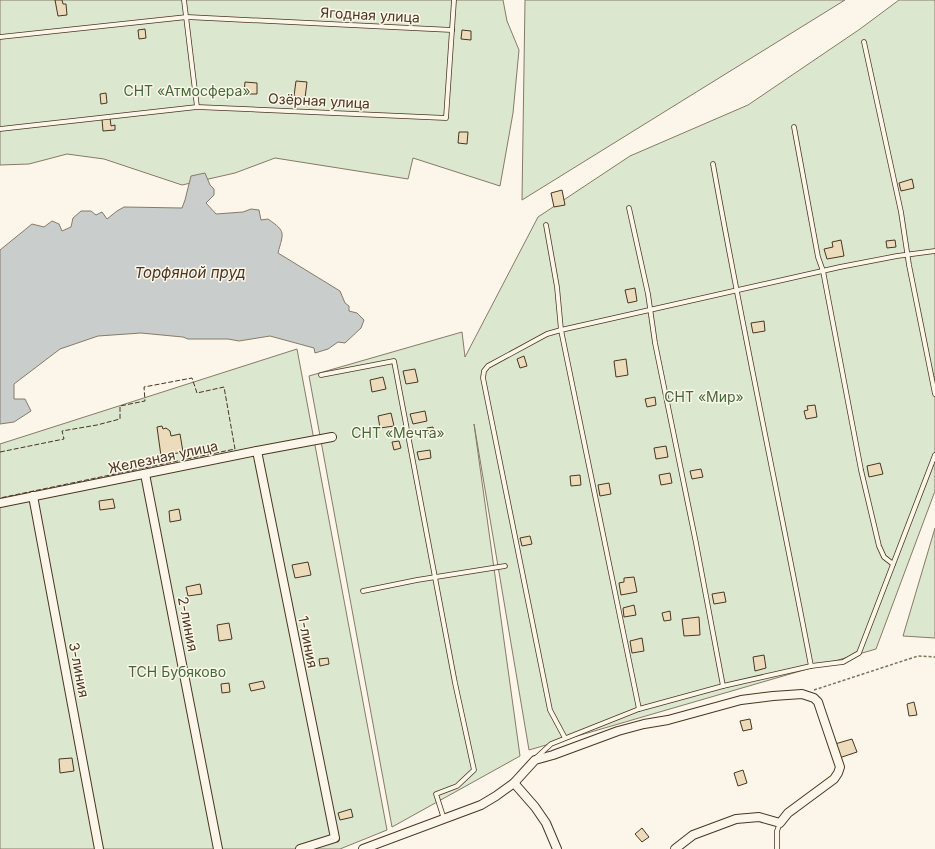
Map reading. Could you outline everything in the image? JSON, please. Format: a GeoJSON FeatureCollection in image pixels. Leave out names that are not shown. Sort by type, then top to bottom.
{"type":"FeatureCollection","features":[{"type":"Feature","properties":{"kind":"street","name":"Железная улица"},"geometry":{"type":"LineString","coordinates":[[0,503],[332,437]]}},
{"type":"Feature","properties":{"kind":"street","name":"1-линия"},"geometry":{"type":"LineString","coordinates":[[257,451],[335,838],[300,849]]}},
{"type":"Feature","properties":{"kind":"street","name":"2-линия"},"geometry":{"type":"LineString","coordinates":[[146,474],[218,849]]}},
{"type":"Feature","properties":{"kind":"street","name":"3-линия"},"geometry":{"type":"LineString","coordinates":[[33,496],[99,849]]}},
{"type":"Feature","properties":{"kind":"street"},"geometry":{"type":"LineString","coordinates":[[363,849],[481,805],[514,783],[535,760],[553,755],[618,731],[644,724],[668,720],[741,700],[802,694],[814,698],[818,702],[840,767],[834,779],[788,814],[780,823],[759,818],[736,819],[692,835],[674,849]]}},
{"type":"Feature","properties":{"kind":"street"},"geometry":{"type":"LineString","coordinates":[[514,783],[535,807],[546,823],[558,849]]}},
{"type":"Feature","properties":{"kind":"lane"},"geometry":{"type":"LineString","coordinates":[[184,0],[197,107]]}},
{"type":"Feature","properties":{"kind":"lane"},"geometry":{"type":"LineString","coordinates":[[452,30],[454,0]]}},
{"type":"Feature","properties":{"kind":"lane","name":"Ягодная улица"},"geometry":{"type":"LineString","coordinates":[[0,37],[187,17],[452,30]]}},
{"type":"Feature","properties":{"kind":"lane","name":"Озёрная улица"},"geometry":{"type":"LineString","coordinates":[[0,129],[197,107],[446,118],[452,30]]}},
{"type":"Feature","properties":{"kind":"lane"},"geometry":{"type":"LineString","coordinates":[[864,42],[901,212],[909,266],[935,394]]}},
{"type":"Feature","properties":{"kind":"lane"},"geometry":{"type":"LineString","coordinates":[[794,127],[818,257],[823,271],[861,470],[879,546],[884,557],[893,564]]}},
{"type":"Feature","properties":{"kind":"lane"},"geometry":{"type":"LineString","coordinates":[[713,164],[736,291],[781,510],[810,666]]}},
{"type":"Feature","properties":{"kind":"lane"},"geometry":{"type":"LineString","coordinates":[[629,208],[648,294],[655,343],[696,543],[723,686]]}},
{"type":"Feature","properties":{"kind":"lane"},"geometry":{"type":"LineString","coordinates":[[546,225],[557,287],[561,330],[639,709]]}},
{"type":"Feature","properties":{"kind":"lane"},"geometry":{"type":"LineString","coordinates":[[565,738],[550,710],[483,378],[484,371],[488,366],[547,334],[561,330],[823,271],[908,254],[935,251]]}},
{"type":"Feature","properties":{"kind":"lane"},"geometry":{"type":"LineString","coordinates":[[322,375],[394,361],[455,683],[474,770],[457,786],[436,794],[444,819]]}},
{"type":"Feature","properties":{"kind":"lane"},"geometry":{"type":"LineString","coordinates":[[535,760],[551,744],[639,709],[723,686],[810,666],[843,662],[859,653],[935,456]]}},
{"type":"Feature","properties":{"kind":"lane"},"geometry":{"type":"LineString","coordinates":[[363,591],[417,580],[506,566]]}},
{"type":"Feature","properties":{"kind":"lane"},"geometry":{"type":"LineString","coordinates":[[777,849],[777,831],[780,823]]}},
{"type":"Feature","properties":{"kind":"path"},"geometry":{"type":"LineString","coordinates":[[802,694],[918,656],[935,657]]}},
{"type":"Feature","properties":{"kind":"green space","name":"СНТ «Атмосфера»"},"geometry":{"type":"Polygon","coordinates":[[[0,0],[503,0],[507,21],[519,50],[513,113],[500,186],[413,158],[408,179],[275,158],[235,173],[182,185],[104,159],[67,154],[29,164],[0,165],[0,0]]]}},
{"type":"Feature","properties":{"kind":"green space"},"geometry":{"type":"Polygon","coordinates":[[[525,0],[845,0],[522,200],[525,0]]]}},
{"type":"Feature","properties":{"kind":"green space","name":"СНТ «Мир»"},"geometry":{"type":"Polygon","coordinates":[[[899,0],[935,0],[935,491],[876,649],[529,750],[474,424],[520,756],[392,827],[309,376],[462,332],[465,357],[538,217],[630,156],[748,105],[860,29],[899,0]]]}},
{"type":"Feature","properties":{"kind":"green space","name":"ТСН Бубяково"},"geometry":{"type":"Polygon","coordinates":[[[297,349],[387,830],[340,849],[0,849],[0,444],[297,349]]]}},
{"type":"Feature","properties":{"kind":"green space"},"geometry":{"type":"Polygon","coordinates":[[[935,528],[935,638],[903,636],[935,528]]]}},
{"type":"Feature","properties":{"kind":"water","name":"Торфяной пруд"},"geometry":{"type":"Polygon","coordinates":[[[205,173],[210,185],[214,189],[214,195],[206,203],[216,214],[243,212],[251,209],[259,210],[261,220],[268,219],[281,230],[282,237],[278,253],[340,291],[345,303],[349,306],[349,311],[357,313],[364,320],[361,328],[345,343],[338,342],[328,349],[315,353],[314,348],[270,336],[239,341],[228,339],[188,339],[183,337],[141,333],[98,336],[60,349],[14,384],[14,399],[25,399],[31,411],[14,422],[0,424],[0,250],[32,224],[44,227],[52,221],[59,224],[62,231],[71,227],[73,218],[81,211],[91,211],[96,215],[102,212],[107,219],[124,207],[182,208],[191,176],[205,173]]]}},
{"type":"Feature","properties":{"kind":"building"},"geometry":{"type":"Polygon","coordinates":[[[55,0],[62,0],[63,4],[66,4],[67,15],[58,16],[55,0]]]}},
{"type":"Feature","properties":{"kind":"building"},"geometry":{"type":"Polygon","coordinates":[[[145,29],[146,38],[139,39],[138,30],[145,29]]]}},
{"type":"Feature","properties":{"kind":"building"},"geometry":{"type":"Polygon","coordinates":[[[462,30],[471,31],[471,40],[461,39],[462,30]]]}},
{"type":"Feature","properties":{"kind":"building"},"geometry":{"type":"Polygon","coordinates":[[[296,81],[307,82],[305,98],[294,96],[296,81]]]}},
{"type":"Feature","properties":{"kind":"building"},"geometry":{"type":"Polygon","coordinates":[[[245,82],[257,83],[257,94],[244,94],[245,82]]]}},
{"type":"Feature","properties":{"kind":"building"},"geometry":{"type":"Polygon","coordinates":[[[106,93],[107,103],[101,104],[100,94],[106,93]]]}},
{"type":"Feature","properties":{"kind":"building"},"geometry":{"type":"Polygon","coordinates":[[[110,118],[111,126],[115,125],[115,130],[103,131],[102,119],[110,118]]]}},
{"type":"Feature","properties":{"kind":"building"},"geometry":{"type":"Polygon","coordinates":[[[459,132],[468,132],[467,144],[458,143],[459,132]]]}},
{"type":"Feature","properties":{"kind":"building"},"geometry":{"type":"Polygon","coordinates":[[[912,179],[914,188],[901,191],[899,183],[912,179]]]}},
{"type":"Feature","properties":{"kind":"building"},"geometry":{"type":"Polygon","coordinates":[[[562,190],[565,205],[554,207],[551,193],[562,190]]]}},
{"type":"Feature","properties":{"kind":"building"},"geometry":{"type":"Polygon","coordinates":[[[841,240],[844,256],[827,259],[824,249],[833,247],[832,242],[841,240]]]}},
{"type":"Feature","properties":{"kind":"building"},"geometry":{"type":"Polygon","coordinates":[[[895,240],[896,247],[887,248],[886,241],[895,240]]]}},
{"type":"Feature","properties":{"kind":"building"},"geometry":{"type":"Polygon","coordinates":[[[635,288],[637,301],[628,303],[625,290],[635,288]]]}},
{"type":"Feature","properties":{"kind":"building"},"geometry":{"type":"Polygon","coordinates":[[[764,321],[765,331],[753,333],[751,323],[764,321]]]}},
{"type":"Feature","properties":{"kind":"building"},"geometry":{"type":"Polygon","coordinates":[[[524,356],[527,366],[520,368],[517,359],[524,356]]]}},
{"type":"Feature","properties":{"kind":"building"},"geometry":{"type":"Polygon","coordinates":[[[626,359],[628,375],[616,377],[614,361],[626,359]]]}},
{"type":"Feature","properties":{"kind":"building"},"geometry":{"type":"Polygon","coordinates":[[[415,369],[418,382],[406,384],[403,371],[415,369]]]}},
{"type":"Feature","properties":{"kind":"building"},"geometry":{"type":"Polygon","coordinates":[[[383,377],[386,389],[372,392],[370,380],[383,377]]]}},
{"type":"Feature","properties":{"kind":"building"},"geometry":{"type":"Polygon","coordinates":[[[655,397],[656,405],[647,407],[645,399],[655,397]]]}},
{"type":"Feature","properties":{"kind":"building"},"geometry":{"type":"Polygon","coordinates":[[[815,405],[817,417],[806,419],[804,411],[808,410],[807,406],[815,405]]]}},
{"type":"Feature","properties":{"kind":"building"},"geometry":{"type":"Polygon","coordinates":[[[425,411],[427,421],[413,424],[410,414],[425,411]]]}},
{"type":"Feature","properties":{"kind":"building"},"geometry":{"type":"Polygon","coordinates":[[[391,413],[394,426],[380,428],[378,416],[391,413]]]}},
{"type":"Feature","properties":{"kind":"building"},"geometry":{"type":"Polygon","coordinates":[[[162,426],[163,429],[166,428],[170,431],[171,436],[180,434],[183,452],[161,456],[157,427],[162,426]]]}},
{"type":"Feature","properties":{"kind":"building"},"geometry":{"type":"Polygon","coordinates":[[[433,427],[434,435],[429,435],[427,428],[433,427]]]}},
{"type":"Feature","properties":{"kind":"building"},"geometry":{"type":"Polygon","coordinates":[[[399,441],[401,448],[394,450],[392,442],[399,441]]]}},
{"type":"Feature","properties":{"kind":"building"},"geometry":{"type":"Polygon","coordinates":[[[666,446],[668,457],[656,459],[654,448],[666,446]]]}},
{"type":"Feature","properties":{"kind":"building"},"geometry":{"type":"Polygon","coordinates":[[[430,450],[431,458],[419,460],[417,452],[430,450]]]}},
{"type":"Feature","properties":{"kind":"building"},"geometry":{"type":"Polygon","coordinates":[[[880,463],[883,474],[869,477],[867,466],[880,463]]]}},
{"type":"Feature","properties":{"kind":"building"},"geometry":{"type":"Polygon","coordinates":[[[701,469],[703,477],[692,479],[690,471],[701,469]]]}},
{"type":"Feature","properties":{"kind":"building"},"geometry":{"type":"Polygon","coordinates":[[[670,473],[672,483],[661,485],[659,475],[670,473]]]}},
{"type":"Feature","properties":{"kind":"building"},"geometry":{"type":"Polygon","coordinates":[[[580,475],[581,485],[571,486],[570,476],[580,475]]]}},
{"type":"Feature","properties":{"kind":"building"},"geometry":{"type":"Polygon","coordinates":[[[609,483],[611,494],[600,496],[598,485],[609,483]]]}},
{"type":"Feature","properties":{"kind":"building"},"geometry":{"type":"Polygon","coordinates":[[[113,499],[115,508],[100,510],[99,501],[113,499]]]}},
{"type":"Feature","properties":{"kind":"building"},"geometry":{"type":"Polygon","coordinates":[[[179,509],[181,520],[170,522],[169,511],[179,509]]]}},
{"type":"Feature","properties":{"kind":"building"},"geometry":{"type":"Polygon","coordinates":[[[530,536],[532,544],[522,546],[520,538],[530,536]]]}},
{"type":"Feature","properties":{"kind":"building"},"geometry":{"type":"Polygon","coordinates":[[[308,562],[311,575],[295,578],[292,565],[308,562]]]}},
{"type":"Feature","properties":{"kind":"building"},"geometry":{"type":"Polygon","coordinates":[[[634,577],[637,592],[621,595],[619,583],[624,582],[624,578],[634,577]]]}},
{"type":"Feature","properties":{"kind":"building"},"geometry":{"type":"Polygon","coordinates":[[[200,584],[202,594],[188,596],[186,587],[200,584]]]}},
{"type":"Feature","properties":{"kind":"building"},"geometry":{"type":"Polygon","coordinates":[[[724,592],[726,602],[714,604],[712,594],[724,592]]]}},
{"type":"Feature","properties":{"kind":"building"},"geometry":{"type":"Polygon","coordinates":[[[634,605],[636,615],[624,617],[623,608],[634,605]]]}},
{"type":"Feature","properties":{"kind":"building"},"geometry":{"type":"Polygon","coordinates":[[[670,611],[671,620],[664,621],[662,613],[670,611]]]}},
{"type":"Feature","properties":{"kind":"building"},"geometry":{"type":"Polygon","coordinates":[[[699,617],[700,635],[684,636],[682,619],[699,617]]]}},
{"type":"Feature","properties":{"kind":"building"},"geometry":{"type":"Polygon","coordinates":[[[229,623],[232,639],[219,641],[217,625],[229,623]]]}},
{"type":"Feature","properties":{"kind":"building"},"geometry":{"type":"Polygon","coordinates":[[[642,638],[644,651],[632,653],[630,641],[642,638]]]}},
{"type":"Feature","properties":{"kind":"building"},"geometry":{"type":"Polygon","coordinates":[[[764,655],[766,668],[755,671],[753,657],[764,655]]]}},
{"type":"Feature","properties":{"kind":"building"},"geometry":{"type":"Polygon","coordinates":[[[328,658],[329,664],[320,666],[319,659],[328,658]]]}},
{"type":"Feature","properties":{"kind":"building"},"geometry":{"type":"Polygon","coordinates":[[[263,681],[265,688],[251,691],[249,684],[263,681]]]}},
{"type":"Feature","properties":{"kind":"building"},"geometry":{"type":"Polygon","coordinates":[[[229,683],[230,692],[222,693],[221,684],[229,683]]]}},
{"type":"Feature","properties":{"kind":"building"},"geometry":{"type":"Polygon","coordinates":[[[914,702],[917,715],[909,716],[907,704],[914,702]]]}},
{"type":"Feature","properties":{"kind":"building"},"geometry":{"type":"Polygon","coordinates":[[[750,719],[752,729],[743,731],[740,721],[750,719]]]}},
{"type":"Feature","properties":{"kind":"building"},"geometry":{"type":"Polygon","coordinates":[[[852,739],[857,752],[839,758],[835,744],[852,739]]]}},
{"type":"Feature","properties":{"kind":"building"},"geometry":{"type":"Polygon","coordinates":[[[72,758],[74,771],[60,773],[59,759],[72,758]]]}},
{"type":"Feature","properties":{"kind":"building"},"geometry":{"type":"Polygon","coordinates":[[[743,770],[747,783],[738,786],[734,773],[743,770]]]}},
{"type":"Feature","properties":{"kind":"building"},"geometry":{"type":"Polygon","coordinates":[[[351,809],[353,817],[340,820],[338,813],[351,809]]]}},
{"type":"Feature","properties":{"kind":"building"},"geometry":{"type":"Polygon","coordinates":[[[642,828],[649,837],[642,842],[635,834],[642,828]]]}},
{"type":"Feature","properties":{"kind":"fence"},"geometry":{"type":"LineString","coordinates":[[0,452],[64,439],[62,431],[97,425],[120,419],[120,406],[145,401],[144,387],[192,378],[197,393],[224,387],[235,449],[0,498]]}},
{"type":"Feature","properties":{"kind":"park label","name":"СНТ «Мечта»"},"geometry":{"type":"Point","coordinates":[398,433]}}]}
